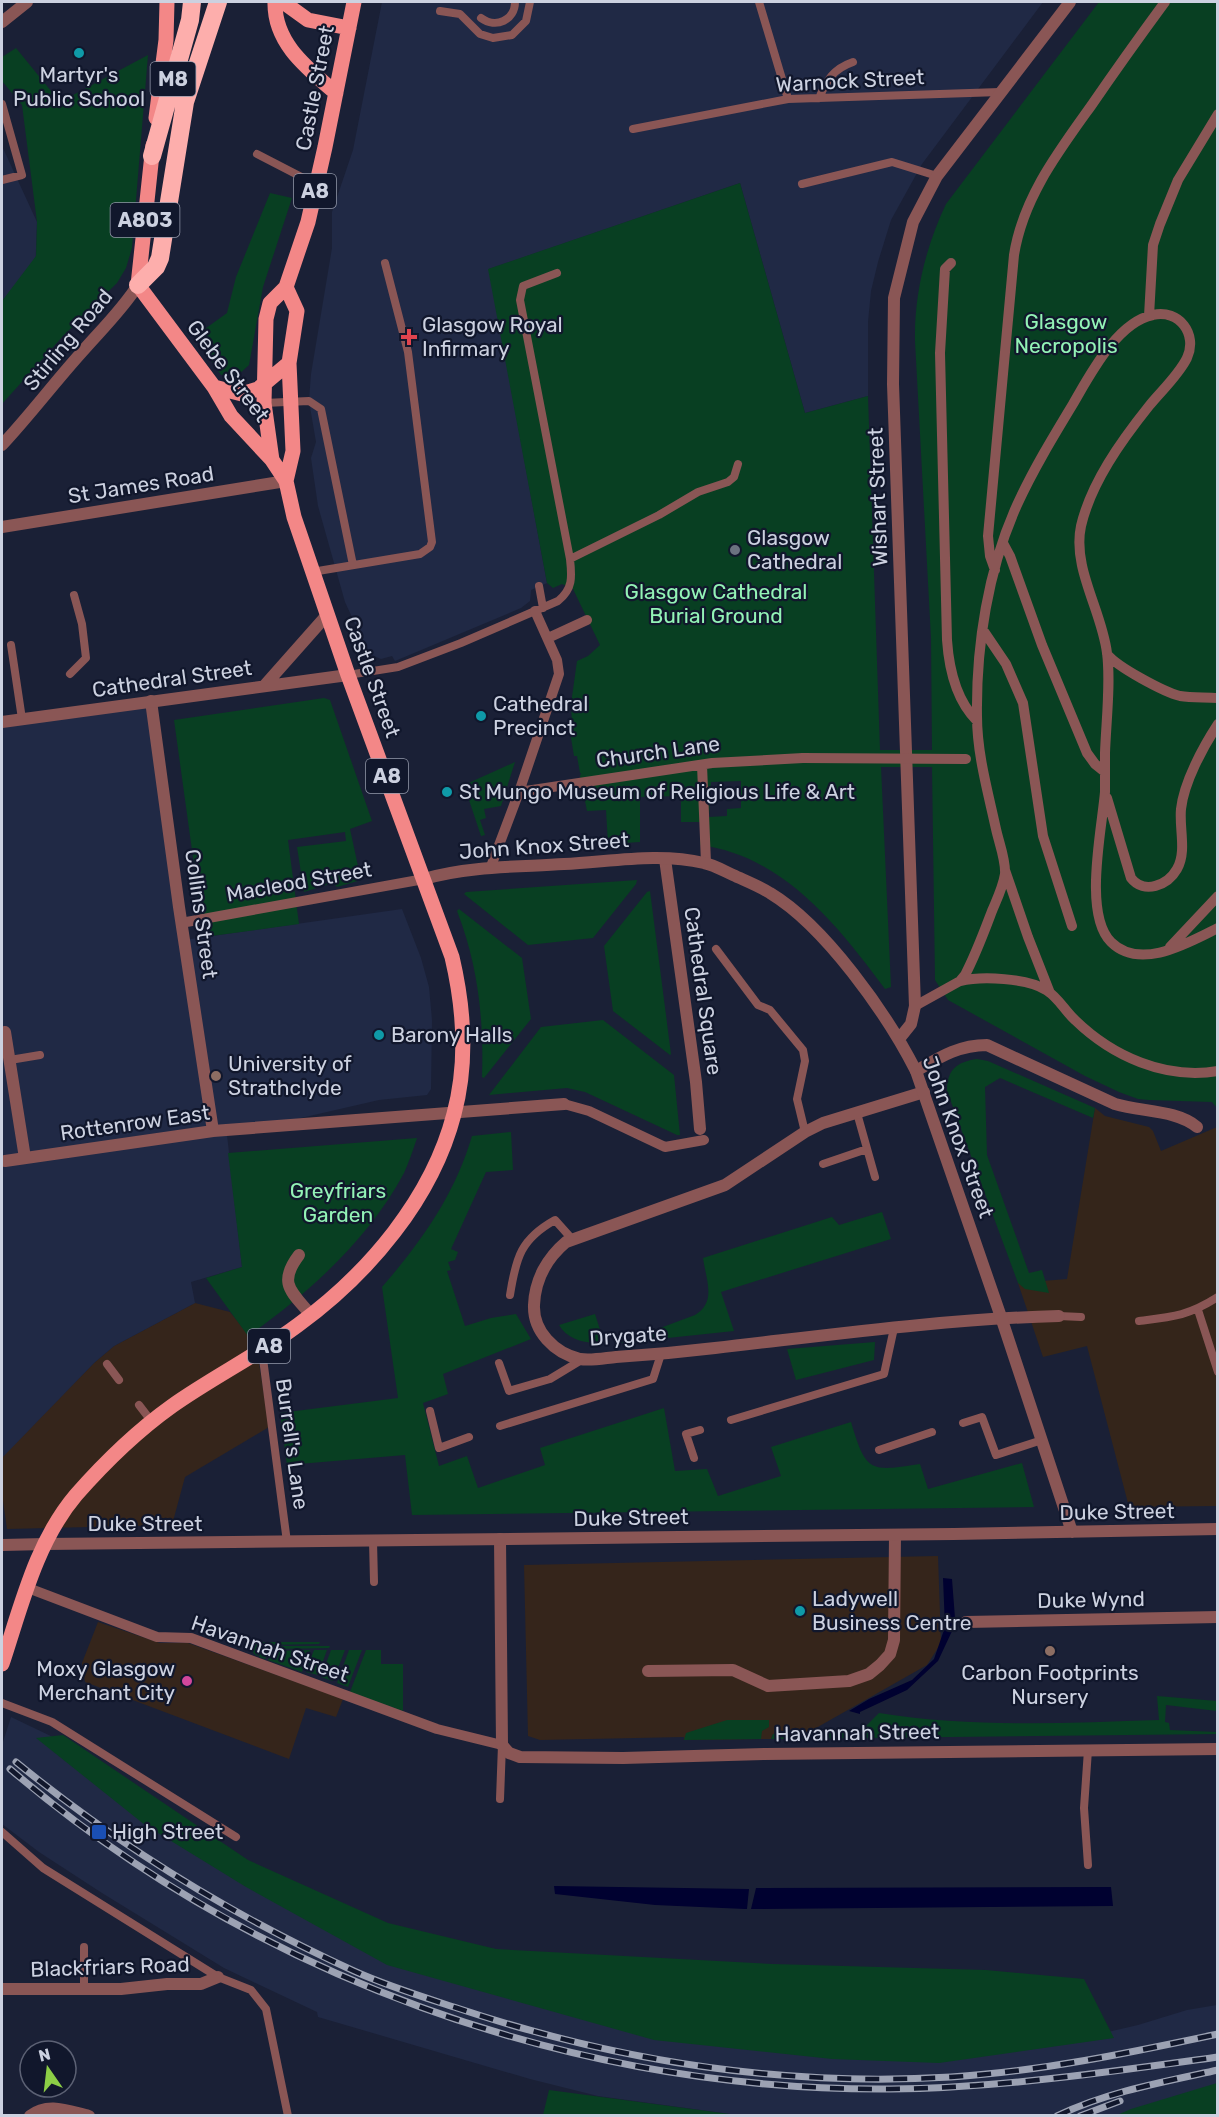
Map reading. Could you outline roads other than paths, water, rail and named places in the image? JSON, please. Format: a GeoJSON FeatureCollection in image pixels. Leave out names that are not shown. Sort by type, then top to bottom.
{"type":"FeatureCollection","features":[{"type":"Feature","properties":{"kind":"highway","name":"M8"},"geometry":{"type":"LineString","coordinates":[[152,156],[190,20],[192,2]]}},
{"type":"Feature","properties":{"kind":"highway","name":"M8"},"geometry":{"type":"LineString","coordinates":[[138,285],[156,267],[160,258],[181,122],[194,73],[218,2]]}},
{"type":"Feature","properties":{"kind":"main road","name":"A803"},"geometry":{"type":"LineString","coordinates":[[138,285],[166,40],[167,2]]}},
{"type":"Feature","properties":{"kind":"main road"},"geometry":{"type":"LineString","coordinates":[[275,2],[274,15],[279,31],[287,44],[309,71],[336,93]]}},
{"type":"Feature","properties":{"kind":"main road"},"geometry":{"type":"LineString","coordinates":[[283,2],[308,20],[349,28]]}},
{"type":"Feature","properties":{"kind":"main road","name":"Castle Street"},"geometry":{"type":"LineString","coordinates":[[272,460],[264,404],[266,320],[270,303],[286,287],[308,222],[354,2]]}},
{"type":"Feature","properties":{"kind":"main road","name":"Glebe Street"},"geometry":{"type":"LineString","coordinates":[[138,285],[214,387],[231,416],[272,460],[286,481]]}},
{"type":"Feature","properties":{"kind":"main road","name":"Castle Street"},"geometry":{"type":"LineString","coordinates":[[286,287],[297,311],[290,363],[293,452],[286,481],[294,518],[312,572],[452,957],[461,1007],[463,1045],[461,1076],[454,1114]]}},
{"type":"Feature","properties":{"kind":"main road"},"geometry":{"type":"LineString","coordinates":[[214,387],[242,394],[258,389],[290,363]]}},
{"type":"Feature","properties":{"kind":"main road","name":"A8"},"geometry":{"type":"LineString","coordinates":[[3,1656],[45,1544],[56,1522],[77,1494],[129,1440],[194,1391],[262,1351],[311,1315],[360,1271],[403,1219],[433,1168],[454,1114]]}},
{"type":"Feature","properties":{"kind":"street"},"geometry":{"type":"LineString","coordinates":[[2,22],[27,2]]}},
{"type":"Feature","properties":{"kind":"street","name":"Wishart Street"},"geometry":{"type":"LineString","coordinates":[[898,1039],[911,1024],[915,1006],[893,384],[893,325],[897,286],[913,222],[937,176],[1070,2]]}},
{"type":"Feature","properties":{"kind":"street"},"geometry":{"type":"LineString","coordinates":[[995,570],[990,556],[988,536],[1014,255],[1020,229],[1036,190],[1054,158],[1165,2]]}},
{"type":"Feature","properties":{"kind":"street"},"geometry":{"type":"LineString","coordinates":[[1149,316],[1153,245],[1160,224],[1178,180],[1218,114]]}},
{"type":"Feature","properties":{"kind":"street"},"geometry":{"type":"LineString","coordinates":[[951,263],[945,269],[940,337],[947,640],[957,690],[965,707],[977,721]]}},
{"type":"Feature","properties":{"kind":"street","name":"Stirling Road"},"geometry":{"type":"LineString","coordinates":[[2,445],[122,308],[138,285]]}},
{"type":"Feature","properties":{"kind":"street"},"geometry":{"type":"LineString","coordinates":[[1050,993],[1005,870],[980,758],[977,690],[983,630],[1003,543],[1014,511],[1029,480],[1092,373],[1119,337],[1134,324],[1149,316],[1167,315],[1179,320],[1188,330],[1190,349],[1181,367],[1137,421],[1096,486],[1082,522],[1079,540],[1080,558],[1098,613],[1107,654],[1105,791],[1097,856],[1096,889],[1100,924],[1112,943],[1127,953],[1145,955],[1166,951],[1218,928]]}},
{"type":"Feature","properties":{"kind":"street","name":"St James Road"},"geometry":{"type":"LineString","coordinates":[[2,527],[286,481]]}},
{"type":"Feature","properties":{"kind":"street"},"geometry":{"type":"LineString","coordinates":[[1003,543],[1087,753],[1105,772]]}},
{"type":"Feature","properties":{"kind":"street"},"geometry":{"type":"LineString","coordinates":[[490,869],[559,674],[557,660],[539,610]]}},
{"type":"Feature","properties":{"kind":"street"},"geometry":{"type":"LineString","coordinates":[[265,685],[327,615]]}},
{"type":"Feature","properties":{"kind":"street"},"geometry":{"type":"LineString","coordinates":[[548,638],[587,620]]}},
{"type":"Feature","properties":{"kind":"street"},"geometry":{"type":"LineString","coordinates":[[983,630],[1006,664],[1023,703],[1043,836],[1072,926]]}},
{"type":"Feature","properties":{"kind":"street"},"geometry":{"type":"LineString","coordinates":[[1107,654],[1121,665],[1168,692],[1190,697],[1218,698]]}},
{"type":"Feature","properties":{"kind":"street","name":"Cathedral Street"},"geometry":{"type":"LineString","coordinates":[[2,722],[348,675]]}},
{"type":"Feature","properties":{"kind":"street","name":"Collins Street"},"geometry":{"type":"LineString","coordinates":[[151,701],[181,923],[213,1131]]}},
{"type":"Feature","properties":{"kind":"street"},"geometry":{"type":"LineString","coordinates":[[1105,791],[1131,878],[1142,888],[1161,883],[1179,866],[1182,848],[1181,814],[1184,798],[1190,779],[1218,724]]}},
{"type":"Feature","properties":{"kind":"street","name":"Church Lane"},"geometry":{"type":"LineString","coordinates":[[519,792],[740,761],[804,758],[980,758]]}},
{"type":"Feature","properties":{"kind":"street"},"geometry":{"type":"LineString","coordinates":[[702,765],[706,863]]}},
{"type":"Feature","properties":{"kind":"street","name":"John Knox Street"},"geometry":{"type":"LineString","coordinates":[[424,879],[440,874],[490,869],[665,859],[706,863],[770,893],[808,924],[832,948],[859,982],[898,1039],[916,1071],[1072,1532]]}},
{"type":"Feature","properties":{"kind":"street","name":"Cathedral Square"},"geometry":{"type":"LineString","coordinates":[[454,1114],[564,1104],[589,1111],[665,1147],[702,1134],[665,859]]}},
{"type":"Feature","properties":{"kind":"street"},"geometry":{"type":"LineString","coordinates":[[960,981],[972,962],[998,896],[1005,870]]}},
{"type":"Feature","properties":{"kind":"street","name":"Macleod Street"},"geometry":{"type":"LineString","coordinates":[[181,923],[424,879]]}},
{"type":"Feature","properties":{"kind":"street"},"geometry":{"type":"LineString","coordinates":[[1166,951],[1218,896]]}},
{"type":"Feature","properties":{"kind":"street"},"geometry":{"type":"LineString","coordinates":[[915,1006],[960,981],[984,978],[1027,983],[1050,993],[1076,1021],[1103,1042],[1133,1060],[1172,1071],[1218,1071]]}},
{"type":"Feature","properties":{"kind":"street"},"geometry":{"type":"LineString","coordinates":[[5,1032],[25,1158]]}},
{"type":"Feature","properties":{"kind":"street"},"geometry":{"type":"LineString","coordinates":[[916,1071],[956,1049],[987,1045],[1115,1104],[1131,1109],[1183,1117],[1197,1127]]}},
{"type":"Feature","properties":{"kind":"street","name":"Drygate"},"geometry":{"type":"LineString","coordinates":[[924,1092],[824,1123],[805,1132],[718,1188],[572,1239],[559,1248],[545,1266],[534,1297],[534,1315],[541,1334],[546,1340],[571,1356],[583,1359],[661,1354],[1001,1317],[1059,1316]]}},
{"type":"Feature","properties":{"kind":"street","name":"Rottenrow East"},"geometry":{"type":"LineString","coordinates":[[3,1162],[213,1131],[454,1114]]}},
{"type":"Feature","properties":{"kind":"street"},"geometry":{"type":"LineString","coordinates":[[299,1255],[289,1267],[287,1279],[290,1290],[311,1315]]}},
{"type":"Feature","properties":{"kind":"street","name":"Duke Street"},"geometry":{"type":"LineString","coordinates":[[2,1545],[1218,1529]]}},
{"type":"Feature","properties":{"kind":"street"},"geometry":{"type":"LineString","coordinates":[[648,1671],[733,1670],[768,1686],[849,1681],[869,1674],[890,1654],[894,1640],[895,1535]]}},
{"type":"Feature","properties":{"kind":"street"},"geometry":{"type":"LineString","coordinates":[[500,1539],[502,1745]]}},
{"type":"Feature","properties":{"kind":"street","name":"Havannah Street"},"geometry":{"type":"LineString","coordinates":[[28,1588],[157,1637],[191,1638],[437,1729],[502,1745],[509,1753],[520,1757],[600,1758],[1218,1749]]}},
{"type":"Feature","properties":{"kind":"street","name":"Duke Wynd"},"geometry":{"type":"LineString","coordinates":[[966,1622],[1218,1617]]}},
{"type":"Feature","properties":{"kind":"street","name":"Blackfriars Road"},"geometry":{"type":"LineString","coordinates":[[2,1989],[121,1989],[167,1984],[201,1984],[218,1977]]}},
{"type":"Feature","properties":{"kind":"street"},"geometry":{"type":"LineString","coordinates":[[30,2115],[40,2109],[54,2107],[89,2115]]}},
{"type":"Feature","properties":{"kind":"lane"},"geometry":{"type":"LineString","coordinates":[[481,18],[495,24],[507,20],[515,10],[515,2]]}},
{"type":"Feature","properties":{"kind":"lane"},"geometry":{"type":"LineString","coordinates":[[440,11],[460,14],[480,34],[493,38],[512,35],[526,21],[530,2]]}},
{"type":"Feature","properties":{"kind":"lane"},"geometry":{"type":"LineString","coordinates":[[759,2],[788,99]]}},
{"type":"Feature","properties":{"kind":"lane"},"geometry":{"type":"LineString","coordinates":[[819,98],[830,76],[841,66],[853,62]]}},
{"type":"Feature","properties":{"kind":"lane","name":"Warnock Street"},"geometry":{"type":"LineString","coordinates":[[633,129],[788,99],[1000,92]]}},
{"type":"Feature","properties":{"kind":"lane"},"geometry":{"type":"LineString","coordinates":[[2,104],[22,175],[2,180]]}},
{"type":"Feature","properties":{"kind":"lane"},"geometry":{"type":"LineString","coordinates":[[257,154],[317,185]]}},
{"type":"Feature","properties":{"kind":"lane"},"geometry":{"type":"LineString","coordinates":[[802,184],[892,162],[937,176]]}},
{"type":"Feature","properties":{"kind":"lane"},"geometry":{"type":"LineString","coordinates":[[312,572],[420,554],[430,548],[432,542],[408,351],[385,263]]}},
{"type":"Feature","properties":{"kind":"lane"},"geometry":{"type":"LineString","coordinates":[[348,675],[398,667],[539,610],[558,601],[568,591],[572,575],[570,559],[519,300],[523,286],[557,273]]}},
{"type":"Feature","properties":{"kind":"lane"},"geometry":{"type":"LineString","coordinates":[[264,404],[309,401],[321,409],[353,565]]}},
{"type":"Feature","properties":{"kind":"lane"},"geometry":{"type":"LineString","coordinates":[[570,559],[658,516],[698,492],[728,482],[734,477],[738,464]]}},
{"type":"Feature","properties":{"kind":"lane"},"geometry":{"type":"LineString","coordinates":[[539,586],[539,610]]}},
{"type":"Feature","properties":{"kind":"lane"},"geometry":{"type":"LineString","coordinates":[[70,674],[86,658],[82,624],[74,595]]}},
{"type":"Feature","properties":{"kind":"lane"},"geometry":{"type":"LineString","coordinates":[[11,645],[22,719]]}},
{"type":"Feature","properties":{"kind":"lane"},"geometry":{"type":"LineString","coordinates":[[716,950],[758,1005],[770,1010],[803,1050],[805,1061],[797,1100],[805,1132]]}},
{"type":"Feature","properties":{"kind":"lane"},"geometry":{"type":"LineString","coordinates":[[10,1060],[39,1055]]}},
{"type":"Feature","properties":{"kind":"lane"},"geometry":{"type":"LineString","coordinates":[[857,1113],[875,1177]]}},
{"type":"Feature","properties":{"kind":"lane"},"geometry":{"type":"LineString","coordinates":[[823,1164],[867,1149]]}},
{"type":"Feature","properties":{"kind":"lane"},"geometry":{"type":"LineString","coordinates":[[510,1295],[514,1266],[524,1246],[536,1231],[555,1220],[572,1239]]}},
{"type":"Feature","properties":{"kind":"lane"},"geometry":{"type":"LineString","coordinates":[[1139,1321],[1175,1317],[1198,1310],[1218,1297]]}},
{"type":"Feature","properties":{"kind":"lane"},"geometry":{"type":"LineString","coordinates":[[1198,1310],[1218,1372]]}},
{"type":"Feature","properties":{"kind":"lane"},"geometry":{"type":"LineString","coordinates":[[1059,1316],[1081,1317]]}},
{"type":"Feature","properties":{"kind":"lane"},"geometry":{"type":"LineString","coordinates":[[730,1420],[884,1374],[894,1328]]}},
{"type":"Feature","properties":{"kind":"lane","name":"Burrell's Lane"},"geometry":{"type":"LineString","coordinates":[[262,1351],[287,1542]]}},
{"type":"Feature","properties":{"kind":"lane"},"geometry":{"type":"LineString","coordinates":[[500,1426],[653,1379],[661,1354]]}},
{"type":"Feature","properties":{"kind":"lane"},"geometry":{"type":"LineString","coordinates":[[499,1363],[509,1391],[550,1379],[583,1359]]}},
{"type":"Feature","properties":{"kind":"lane"},"geometry":{"type":"LineString","coordinates":[[107,1364],[119,1380]]}},
{"type":"Feature","properties":{"kind":"lane"},"geometry":{"type":"LineString","coordinates":[[139,1406],[152,1422]]}},
{"type":"Feature","properties":{"kind":"lane"},"geometry":{"type":"LineString","coordinates":[[430,1411],[439,1448],[469,1437]]}},
{"type":"Feature","properties":{"kind":"lane"},"geometry":{"type":"LineString","coordinates":[[963,1423],[982,1417],[996,1455],[1042,1440]]}},
{"type":"Feature","properties":{"kind":"lane"},"geometry":{"type":"LineString","coordinates":[[694,1458],[686,1434],[700,1430]]}},
{"type":"Feature","properties":{"kind":"lane"},"geometry":{"type":"LineString","coordinates":[[879,1450],[932,1432]]}},
{"type":"Feature","properties":{"kind":"lane"},"geometry":{"type":"LineString","coordinates":[[373,1541],[374,1582]]}},
{"type":"Feature","properties":{"kind":"lane"},"geometry":{"type":"LineString","coordinates":[[2,1703],[52,1722],[237,1837]]}},
{"type":"Feature","properties":{"kind":"lane"},"geometry":{"type":"LineString","coordinates":[[500,1799],[502,1745]]}},
{"type":"Feature","properties":{"kind":"lane"},"geometry":{"type":"LineString","coordinates":[[1088,1750],[1084,1808],[1088,1865]]}},
{"type":"Feature","properties":{"kind":"lane"},"geometry":{"type":"LineString","coordinates":[[2,1832],[43,1868],[218,1977],[251,1990],[266,2009],[288,2115]]}},
{"type":"Feature","properties":{"kind":"lane"},"geometry":{"type":"LineString","coordinates":[[84,1947],[84,1988]]}},
{"type":"Feature","properties":{"kind":"railway"},"geometry":{"type":"LineString","coordinates":[[16,1762],[136,1851],[221,1903],[309,1950],[405,1991],[517,2027],[578,2043],[639,2056],[763,2074],[888,2079],[951,2077],[1052,2066],[1218,2034]]}},
{"type":"Feature","properties":{"kind":"railway"},"geometry":{"type":"LineString","coordinates":[[10,1769],[104,1842],[205,1907],[311,1962],[422,2007],[535,2043],[652,2069],[771,2084],[890,2089],[972,2086],[1218,2057]]}},
{"type":"Feature","properties":{"kind":"railway"},"geometry":{"type":"LineString","coordinates":[[1057,2116],[1115,2094],[1218,2070]]}},
{"type":"Feature","properties":{"kind":"railway"},"geometry":{"type":"LineString","coordinates":[[1080,2116],[1120,2101]]}},
{"type":"Feature","properties":{"kind":"place","name":"Martyr's Public School"},"geometry":{"type":"Point","coordinates":[79,53]}},
{"type":"Feature","properties":{"kind":"place","name":"Glasgow Royal Infirmary"},"geometry":{"type":"Point","coordinates":[409,337]}},
{"type":"Feature","properties":{"kind":"place","name":"Glasgow Cathedral"},"geometry":{"type":"Point","coordinates":[735,550]}},
{"type":"Feature","properties":{"kind":"place","name":"Cathedral Precinct"},"geometry":{"type":"Point","coordinates":[481,716]}},
{"type":"Feature","properties":{"kind":"place","name":"St Mungo Museum of Religious Life & Art"},"geometry":{"type":"Point","coordinates":[447,792]}},
{"type":"Feature","properties":{"kind":"place","name":"Barony Halls"},"geometry":{"type":"Point","coordinates":[379,1035]}},
{"type":"Feature","properties":{"kind":"place","name":"University of Strathclyde"},"geometry":{"type":"Point","coordinates":[216,1076]}},
{"type":"Feature","properties":{"kind":"place","name":"Ladywell Business Centre"},"geometry":{"type":"Point","coordinates":[800,1611]}},
{"type":"Feature","properties":{"kind":"place","name":"Carbon Footprints Nursery"},"geometry":{"type":"Point","coordinates":[1050,1651]}},
{"type":"Feature","properties":{"kind":"place","name":"Moxy Glasgow Merchant City"},"geometry":{"type":"Point","coordinates":[187,1681]}},
{"type":"Feature","properties":{"kind":"place","name":"High Street"},"geometry":{"type":"Point","coordinates":[99,1832]}},
{"type":"Feature","properties":{"kind":"park label","name":"Glasgow Necropolis"},"geometry":{"type":"Point","coordinates":[1066,334]}},
{"type":"Feature","properties":{"kind":"park label","name":"Glasgow Cathedral Burial Ground"},"geometry":{"type":"Point","coordinates":[716,604]}},
{"type":"Feature","properties":{"kind":"park label","name":"Greyfriars Garden"},"geometry":{"type":"Point","coordinates":[338,1203]}}]}
